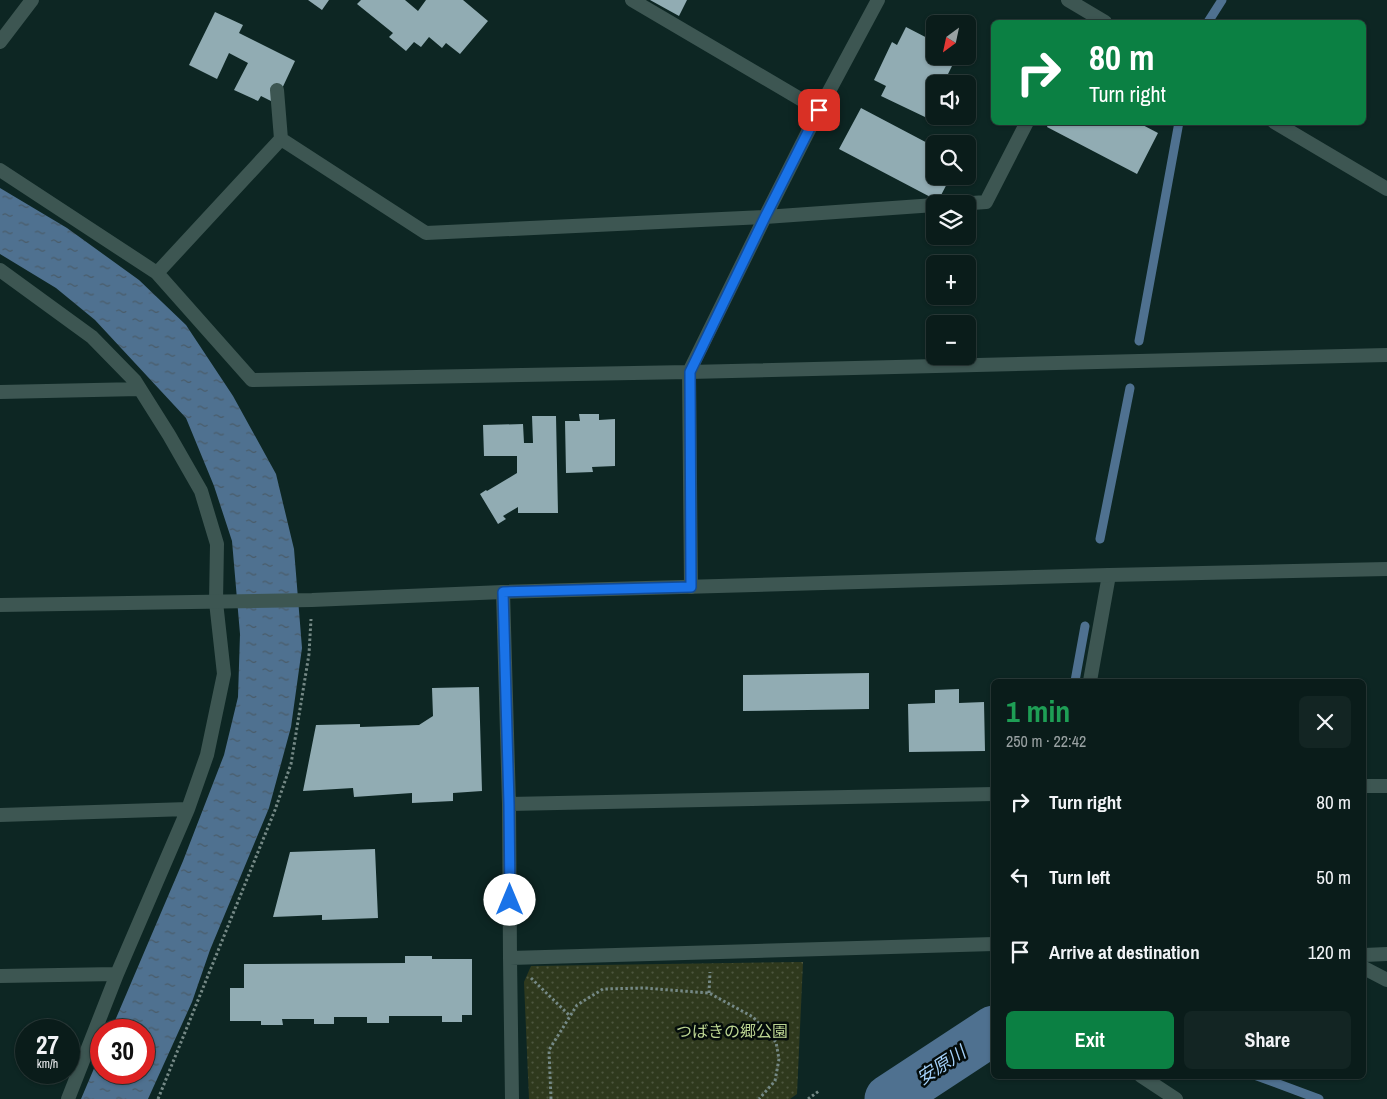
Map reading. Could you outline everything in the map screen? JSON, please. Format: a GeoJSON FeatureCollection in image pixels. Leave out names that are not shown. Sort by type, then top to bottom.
{"type":"FeatureCollection","features":[{"type":"Feature","properties":{"kind":"street"},"geometry":{"type":"LineString","coordinates":[[0,42],[32,0]]}},
{"type":"Feature","properties":{"kind":"street"},"geometry":{"type":"LineString","coordinates":[[632,0],[819,110]]}},
{"type":"Feature","properties":{"kind":"street"},"geometry":{"type":"LineString","coordinates":[[691,587],[690,372],[819,110],[878,0]]}},
{"type":"Feature","properties":{"kind":"street"},"geometry":{"type":"LineString","coordinates":[[1068,0],[1082,16],[1097,20]]}},
{"type":"Feature","properties":{"kind":"street"},"geometry":{"type":"LineString","coordinates":[[156,273],[281,139],[278,90]]}},
{"type":"Feature","properties":{"kind":"street"},"geometry":{"type":"LineString","coordinates":[[976,203],[986,202],[1025,125]]}},
{"type":"Feature","properties":{"kind":"street"},"geometry":{"type":"LineString","coordinates":[[1279,125],[1387,189]]}},
{"type":"Feature","properties":{"kind":"street"},"geometry":{"type":"LineString","coordinates":[[281,139],[426,233],[765,217],[926,206]]}},
{"type":"Feature","properties":{"kind":"street"},"geometry":{"type":"LineString","coordinates":[[0,170],[156,273],[252,380],[690,372],[1387,355]]}},
{"type":"Feature","properties":{"kind":"street"},"geometry":{"type":"LineString","coordinates":[[0,270],[92,337],[135,381],[169,434],[201,491],[218,544],[216,602],[224,674],[207,755],[188,808],[117,974],[68,1099]]}},
{"type":"Feature","properties":{"kind":"street"},"geometry":{"type":"LineString","coordinates":[[0,392],[140,389]]}},
{"type":"Feature","properties":{"kind":"street"},"geometry":{"type":"LineString","coordinates":[[0,605],[312,600],[503,592],[1109,574],[1387,569]]}},
{"type":"Feature","properties":{"kind":"street"},"geometry":{"type":"LineString","coordinates":[[1090,679],[1109,574]]}},
{"type":"Feature","properties":{"kind":"street"},"geometry":{"type":"LineString","coordinates":[[503,592],[509,804],[512,1099]]}},
{"type":"Feature","properties":{"kind":"street"},"geometry":{"type":"LineString","coordinates":[[1366,786],[1387,786]]}},
{"type":"Feature","properties":{"kind":"street"},"geometry":{"type":"LineString","coordinates":[[509,804],[991,794]]}},
{"type":"Feature","properties":{"kind":"street"},"geometry":{"type":"LineString","coordinates":[[0,815],[188,808]]}},
{"type":"Feature","properties":{"kind":"street"},"geometry":{"type":"LineString","coordinates":[[510,958],[991,944]]}},
{"type":"Feature","properties":{"kind":"street"},"geometry":{"type":"LineString","coordinates":[[1366,954],[1387,954]]}},
{"type":"Feature","properties":{"kind":"street"},"geometry":{"type":"LineString","coordinates":[[1366,969],[1387,980]]}},
{"type":"Feature","properties":{"kind":"street"},"geometry":{"type":"LineString","coordinates":[[0,976],[117,974]]}},
{"type":"Feature","properties":{"kind":"street"},"geometry":{"type":"LineString","coordinates":[[1146,1079],[1176,1099]]}},
{"type":"Feature","properties":{"kind":"path"},"geometry":{"type":"LineString","coordinates":[[158,1099],[275,810],[291,764],[308,654],[312,600]]}},
{"type":"Feature","properties":{"kind":"path"},"geometry":{"type":"LineString","coordinates":[[510,958],[570,1016]]}},
{"type":"Feature","properties":{"kind":"path"},"geometry":{"type":"LineString","coordinates":[[551,1099],[549,1050],[577,1005],[602,989],[644,988],[709,994],[753,1017],[776,1042],[778,1059],[775,1080],[759,1099]]}},
{"type":"Feature","properties":{"kind":"path"},"geometry":{"type":"LineString","coordinates":[[808,1099],[819,1090]]}},
{"type":"Feature","properties":{"kind":"green space","name":"つばきの郷公園"},"geometry":{"type":"Polygon","coordinates":[[[803,962],[797,1094],[790,1099],[529,1099],[524,982],[531,966],[803,962]]]}},
{"type":"Feature","properties":{"kind":"water"},"geometry":{"type":"Polygon","coordinates":[[[0,188],[67,228],[139,280],[186,325],[233,396],[276,474],[294,549],[302,648],[291,727],[269,808],[210,950],[192,1002],[155,1084],[155,1019],[116,1019],[183,861],[224,755],[238,697],[240,634],[232,541],[214,486],[186,418],[95,320],[56,288],[0,254],[0,188]]]}},
{"type":"Feature","properties":{"kind":"water"},"geometry":{"type":"Polygon","coordinates":[[[90,1078],[90,1084],[155,1084],[148,1099],[81,1099],[90,1078]]]}},
{"type":"Feature","properties":{"kind":"building"},"geometry":{"type":"Polygon","coordinates":[[[308,0],[329,0],[322,10],[308,0]]]}},
{"type":"Feature","properties":{"kind":"building"},"geometry":{"type":"Polygon","coordinates":[[[361,0],[405,0],[418,11],[426,0],[463,0],[488,21],[460,54],[446,43],[442,48],[429,37],[421,47],[414,42],[406,51],[389,37],[393,33],[357,4],[361,0]]]}},
{"type":"Feature","properties":{"kind":"building"},"geometry":{"type":"Polygon","coordinates":[[[650,0],[687,0],[679,16],[650,0]]]}},
{"type":"Feature","properties":{"kind":"building"},"geometry":{"type":"Polygon","coordinates":[[[215,12],[243,25],[239,33],[295,61],[279,95],[275,93],[271,101],[261,96],[258,101],[234,90],[248,63],[229,53],[217,79],[189,65],[215,12]]]}},
{"type":"Feature","properties":{"kind":"building"},"geometry":{"type":"Polygon","coordinates":[[[906,27],[926,37],[926,65],[952,65],[948,75],[926,75],[925,117],[881,96],[886,86],[874,80],[892,42],[897,45],[906,27]]]}},
{"type":"Feature","properties":{"kind":"building"},"geometry":{"type":"Polygon","coordinates":[[[861,108],[926,142],[926,185],[946,185],[941,195],[927,195],[839,149],[861,108]]]}},
{"type":"Feature","properties":{"kind":"building"},"geometry":{"type":"Polygon","coordinates":[[[1048,125],[1143,125],[1158,133],[1137,174],[1047,127],[1048,125]]]}},
{"type":"Feature","properties":{"kind":"building"},"geometry":{"type":"Polygon","coordinates":[[[579,414],[599,414],[599,420],[615,419],[615,466],[592,467],[593,472],[566,473],[565,421],[580,421],[579,414]]]}},
{"type":"Feature","properties":{"kind":"building"},"geometry":{"type":"Polygon","coordinates":[[[532,416],[556,416],[558,513],[518,513],[518,507],[503,516],[506,519],[498,524],[480,494],[517,473],[517,456],[484,456],[483,425],[523,424],[524,443],[533,443],[532,416]]]}},
{"type":"Feature","properties":{"kind":"building"},"geometry":{"type":"Polygon","coordinates":[[[869,673],[869,709],[743,711],[743,675],[869,673]]]}},
{"type":"Feature","properties":{"kind":"building"},"geometry":{"type":"Polygon","coordinates":[[[479,687],[482,791],[453,793],[453,801],[412,803],[412,793],[354,797],[353,788],[303,791],[316,725],[360,724],[360,727],[419,725],[433,716],[432,688],[479,687]]]}},
{"type":"Feature","properties":{"kind":"building"},"geometry":{"type":"Polygon","coordinates":[[[959,689],[959,703],[984,702],[985,751],[909,752],[908,704],[935,703],[935,690],[959,689]]]}},
{"type":"Feature","properties":{"kind":"building"},"geometry":{"type":"Polygon","coordinates":[[[375,849],[378,918],[322,920],[322,915],[273,917],[290,852],[375,849]]]}},
{"type":"Feature","properties":{"kind":"building"},"geometry":{"type":"Polygon","coordinates":[[[405,956],[432,956],[432,959],[472,959],[472,1015],[462,1015],[462,1022],[442,1022],[442,1016],[389,1016],[389,1023],[367,1023],[367,1017],[334,1017],[334,1024],[314,1024],[314,1019],[282,1019],[283,1025],[261,1025],[261,1021],[230,1021],[230,988],[244,988],[244,964],[405,963],[405,956]]]}},
{"type":"Feature","properties":{"kind":"waterway"},"geometry":{"type":"LineString","coordinates":[[1209,20],[1222,0]]}},
{"type":"Feature","properties":{"kind":"waterway"},"geometry":{"type":"LineString","coordinates":[[1139,341],[1178,125]]}},
{"type":"Feature","properties":{"kind":"waterway"},"geometry":{"type":"LineString","coordinates":[[1100,539],[1130,388]]}},
{"type":"Feature","properties":{"kind":"waterway"},"geometry":{"type":"LineString","coordinates":[[1075,679],[1085,626]]}},
{"type":"Feature","properties":{"kind":"waterway","name":"安原川"},"geometry":{"type":"LineString","coordinates":[[889,1099],[991,1032]]}},
{"type":"Feature","properties":{"kind":"waterway"},"geometry":{"type":"LineString","coordinates":[[1265,1079],[1319,1099]]}},
{"type":"Feature","properties":{"kind":"route"},"geometry":{"type":"LineString","coordinates":[[510,900],[503,592],[691,587],[690,372],[819,110]]}}]}
